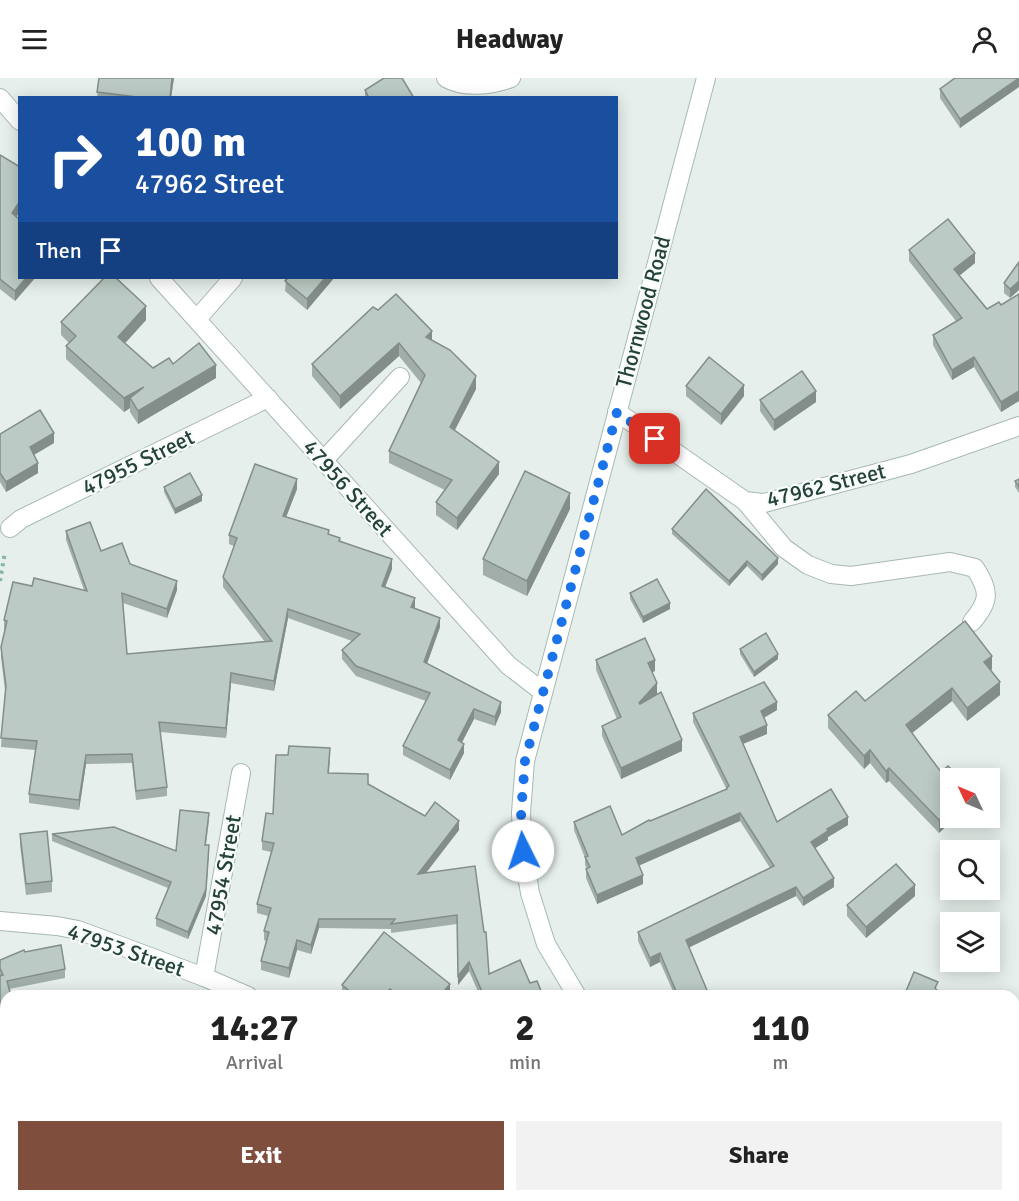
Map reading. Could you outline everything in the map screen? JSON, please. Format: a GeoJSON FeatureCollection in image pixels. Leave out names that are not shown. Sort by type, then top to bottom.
{"type":"FeatureCollection","features":[{"type":"Feature","properties":{"kind":"street"},"geometry":{"type":"LineString","coordinates":[[446,78],[474,85],[495,84],[511,78]]}},
{"type":"Feature","properties":{"kind":"street","name":"Thornwood Road"},"geometry":{"type":"LineString","coordinates":[[573,990],[546,944],[530,893],[523,851],[521,813],[525,761],[706,78]]}},
{"type":"Feature","properties":{"kind":"street"},"geometry":{"type":"LineString","coordinates":[[0,98],[18,119]]}},
{"type":"Feature","properties":{"kind":"street","name":"47956 Street"},"geometry":{"type":"LineString","coordinates":[[160,279],[508,665],[543,692]]}},
{"type":"Feature","properties":{"kind":"street"},"geometry":{"type":"LineString","coordinates":[[197,320],[232,279]]}},
{"type":"Feature","properties":{"kind":"street"},"geometry":{"type":"LineString","coordinates":[[324,460],[400,377]]}},
{"type":"Feature","properties":{"kind":"street","name":"47955 Street"},"geometry":{"type":"LineString","coordinates":[[10,528],[21,519],[268,398]]}},
{"type":"Feature","properties":{"kind":"street","name":"47962 Street"},"geometry":{"type":"LineString","coordinates":[[617,412],[745,501],[764,503],[910,464],[1019,426]]}},
{"type":"Feature","properties":{"kind":"street"},"geometry":{"type":"LineString","coordinates":[[745,501],[784,548],[807,565],[831,574],[851,576],[950,562],[975,568],[986,585],[985,607],[972,622]]}},
{"type":"Feature","properties":{"kind":"street","name":"47954 Street"},"geometry":{"type":"LineString","coordinates":[[204,977],[240,773]]}},
{"type":"Feature","properties":{"kind":"street","name":"47953 Street"},"geometry":{"type":"LineString","coordinates":[[0,921],[78,930],[234,990]]}},
{"type":"Feature","properties":{"kind":"building"},"geometry":{"type":"Polygon","coordinates":[[[99,78],[172,78],[170,96],[129,96],[97,92],[99,78]]]}},
{"type":"Feature","properties":{"kind":"building"},"geometry":{"type":"Polygon","coordinates":[[[384,78],[402,78],[413,96],[368,96],[365,90],[384,78]]]}},
{"type":"Feature","properties":{"kind":"building"},"geometry":{"type":"Polygon","coordinates":[[[955,78],[1019,78],[960,119],[940,89],[955,78]]]}},
{"type":"Feature","properties":{"kind":"building"},"geometry":{"type":"Polygon","coordinates":[[[0,155],[18,166],[18,204],[12,213],[18,218],[18,279],[25,279],[15,291],[0,279],[0,155]]]}},
{"type":"Feature","properties":{"kind":"building"},"geometry":{"type":"Polygon","coordinates":[[[948,219],[975,253],[954,269],[987,309],[999,302],[1001,305],[1019,294],[1019,391],[1001,402],[974,357],[952,370],[933,335],[962,318],[909,250],[948,219]]]}},
{"type":"Feature","properties":{"kind":"building"},"geometry":{"type":"Polygon","coordinates":[[[1019,262],[1019,281],[1010,289],[1004,283],[1019,262]]]}},
{"type":"Feature","properties":{"kind":"building"},"geometry":{"type":"Polygon","coordinates":[[[103,279],[117,279],[146,306],[118,337],[153,368],[169,358],[173,364],[199,343],[216,365],[138,411],[130,398],[144,387],[124,398],[66,346],[76,336],[61,322],[103,279]]]}},
{"type":"Feature","properties":{"kind":"building"},"geometry":{"type":"Polygon","coordinates":[[[287,279],[324,279],[307,299],[285,281],[287,279]]]}},
{"type":"Feature","properties":{"kind":"building"},"geometry":{"type":"Polygon","coordinates":[[[396,294],[432,331],[426,337],[450,350],[476,376],[450,427],[499,462],[457,518],[436,502],[452,480],[389,451],[425,375],[399,343],[340,396],[312,364],[373,307],[378,310],[396,294]]]}},
{"type":"Feature","properties":{"kind":"building"},"geometry":{"type":"Polygon","coordinates":[[[709,357],[744,385],[721,414],[686,386],[709,357]]]}},
{"type":"Feature","properties":{"kind":"building"},"geometry":{"type":"Polygon","coordinates":[[[802,371],[816,391],[774,420],[760,400],[802,371]]]}},
{"type":"Feature","properties":{"kind":"building"},"geometry":{"type":"Polygon","coordinates":[[[40,410],[54,433],[30,447],[38,463],[6,482],[0,473],[0,434],[40,410]]]}},
{"type":"Feature","properties":{"kind":"building"},"geometry":{"type":"Polygon","coordinates":[[[255,464],[297,479],[283,516],[329,530],[328,534],[340,538],[339,541],[392,559],[382,586],[415,598],[411,607],[440,618],[424,662],[501,702],[495,717],[474,709],[458,740],[464,744],[450,770],[403,746],[430,693],[356,666],[342,650],[360,634],[288,609],[274,681],[231,673],[226,728],[159,722],[167,787],[136,791],[132,754],[86,755],[79,800],[29,794],[37,741],[1,738],[6,686],[1,647],[7,621],[4,620],[13,582],[32,586],[34,578],[87,591],[66,531],[90,522],[101,551],[122,543],[130,564],[177,581],[167,609],[122,593],[127,654],[272,641],[223,577],[237,538],[229,535],[255,464]]]}},
{"type":"Feature","properties":{"kind":"building"},"geometry":{"type":"Polygon","coordinates":[[[525,471],[570,493],[527,581],[483,559],[525,471]]]}},
{"type":"Feature","properties":{"kind":"building"},"geometry":{"type":"Polygon","coordinates":[[[190,473],[202,495],[175,509],[164,487],[190,473]]]}},
{"type":"Feature","properties":{"kind":"building"},"geometry":{"type":"Polygon","coordinates":[[[706,489],[778,558],[762,575],[747,561],[729,581],[672,529],[706,489]]]}},
{"type":"Feature","properties":{"kind":"building"},"geometry":{"type":"Polygon","coordinates":[[[657,579],[670,603],[643,617],[630,593],[657,579]]]}},
{"type":"Feature","properties":{"kind":"building"},"geometry":{"type":"Polygon","coordinates":[[[965,621],[992,656],[984,662],[1000,682],[967,708],[952,688],[906,725],[940,771],[939,820],[889,768],[886,771],[870,750],[864,756],[828,715],[856,691],[865,701],[965,621]]]}},
{"type":"Feature","properties":{"kind":"building"},"geometry":{"type":"Polygon","coordinates":[[[766,633],[778,654],[754,672],[740,649],[766,633]]]}},
{"type":"Feature","properties":{"kind":"building"},"geometry":{"type":"Polygon","coordinates":[[[645,638],[655,660],[648,663],[657,683],[639,703],[661,692],[682,740],[621,768],[602,726],[621,717],[596,660],[645,638]]]}},
{"type":"Feature","properties":{"kind":"building"},"geometry":{"type":"Polygon","coordinates":[[[764,682],[777,702],[761,711],[767,725],[740,737],[777,822],[831,789],[848,817],[827,829],[828,831],[811,842],[834,878],[803,898],[796,887],[686,940],[707,990],[675,990],[660,953],[650,958],[638,932],[774,866],[740,813],[636,858],[643,875],[597,895],[586,869],[590,867],[585,857],[588,856],[574,822],[610,806],[622,835],[649,820],[727,789],[729,786],[693,713],[764,682]]]}},
{"type":"Feature","properties":{"kind":"building"},"geometry":{"type":"Polygon","coordinates":[[[289,746],[330,748],[328,773],[368,774],[368,784],[425,816],[435,802],[459,821],[418,874],[475,866],[484,932],[486,932],[489,974],[520,960],[530,983],[537,981],[541,990],[481,990],[469,962],[458,976],[457,915],[391,924],[395,919],[319,919],[311,945],[297,940],[289,968],[261,961],[269,932],[264,931],[271,908],[257,904],[274,843],[262,841],[266,813],[273,814],[276,755],[288,755],[289,746]]]}},
{"type":"Feature","properties":{"kind":"building"},"geometry":{"type":"Polygon","coordinates":[[[180,810],[209,813],[205,845],[209,845],[206,889],[188,932],[156,918],[171,882],[52,834],[114,827],[176,851],[180,810]]]}},
{"type":"Feature","properties":{"kind":"building"},"geometry":{"type":"Polygon","coordinates":[[[47,831],[52,881],[26,884],[20,834],[47,831]]]}},
{"type":"Feature","properties":{"kind":"building"},"geometry":{"type":"Polygon","coordinates":[[[896,864],[915,885],[866,927],[847,905],[896,864]]]}},
{"type":"Feature","properties":{"kind":"building"},"geometry":{"type":"Polygon","coordinates":[[[384,932],[450,984],[445,990],[348,990],[342,985],[384,932]]]}},
{"type":"Feature","properties":{"kind":"building"},"geometry":{"type":"Polygon","coordinates":[[[61,945],[65,969],[7,981],[9,990],[0,990],[0,976],[3,975],[0,960],[24,950],[25,952],[61,945]]]}},
{"type":"Feature","properties":{"kind":"building"},"geometry":{"type":"Polygon","coordinates":[[[914,972],[938,982],[935,988],[937,990],[906,990],[914,972]]]}},
{"type":"Feature","properties":{"kind":"route"},"geometry":{"type":"LineString","coordinates":[[523,851],[521,813],[525,761],[617,412],[655,439]]}}]}
